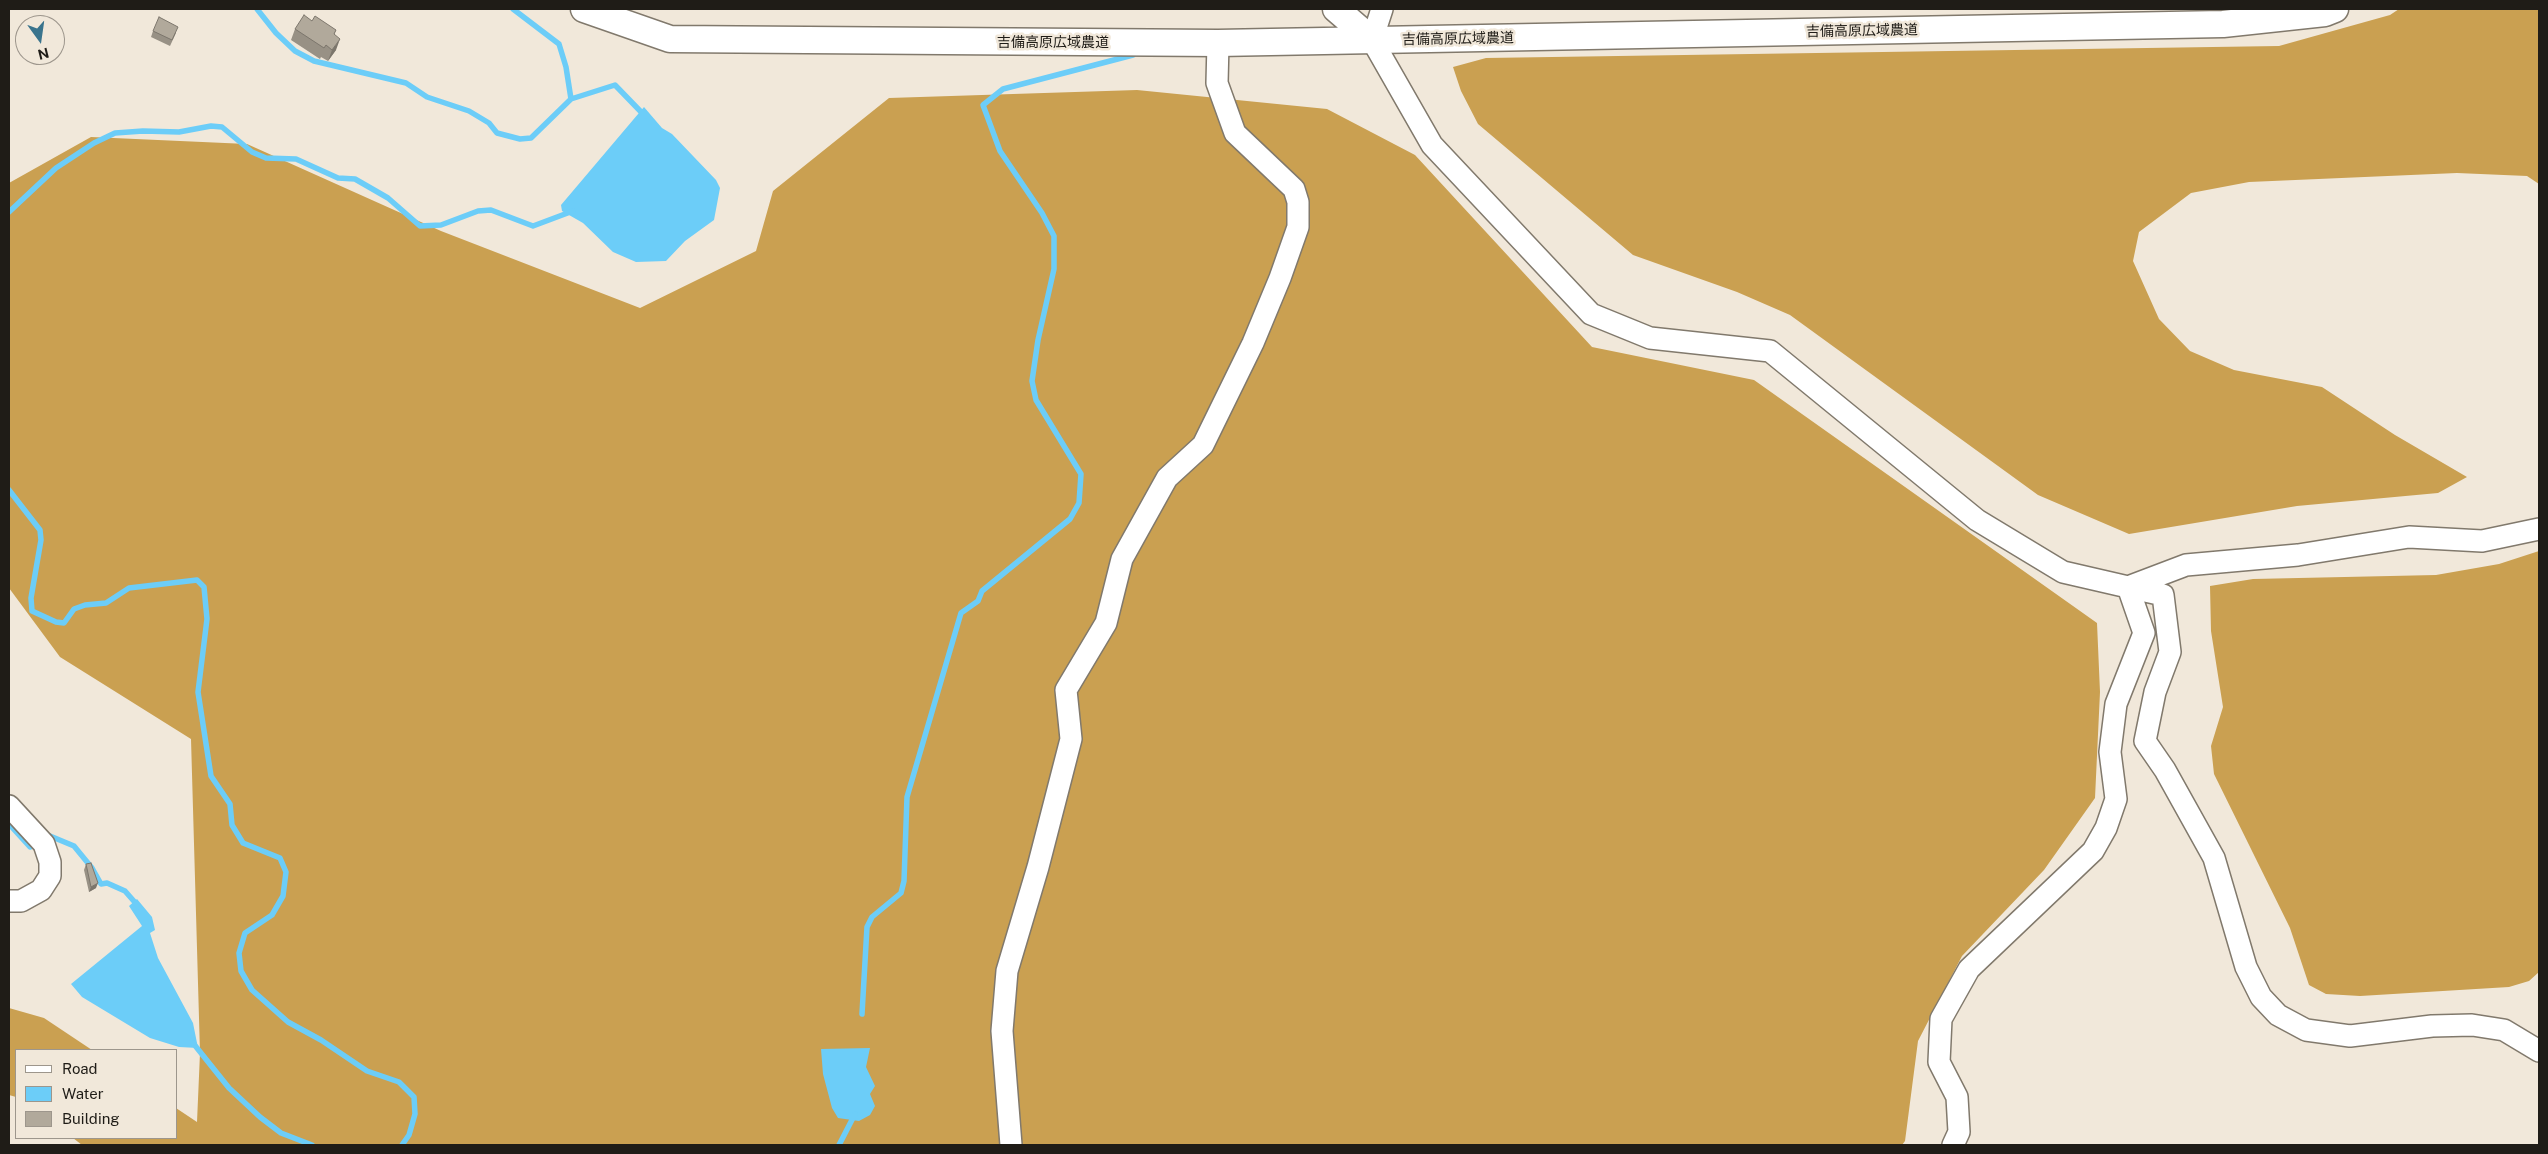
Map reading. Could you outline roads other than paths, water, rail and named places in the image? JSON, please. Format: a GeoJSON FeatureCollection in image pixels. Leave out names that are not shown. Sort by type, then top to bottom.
{"type":"FeatureCollection","features":[{"type":"Feature","properties":{"kind":"street","name":"吉備高原広域農道"},"geometry":{"type":"LineString","coordinates":[[584,9],[670,39],[794,42],[1218,43],[2223,24],[2324,13],[2335,9]]}},
{"type":"Feature","properties":{"kind":"street"},"geometry":{"type":"LineString","coordinates":[[1336,9],[1372,40],[1432,145],[1591,314],[1650,338],[1770,351],[1977,520],[2063,572],[2163,594],[2170,652],[2154,692],[2145,741],[2170,778],[2214,858],[2246,967],[2261,997],[2278,1014],[2306,1030],[2350,1036],[2432,1026],[2472,1025],[2504,1030],[2539,1051]]}},
{"type":"Feature","properties":{"kind":"street"},"geometry":{"type":"LineString","coordinates":[[1372,40],[1382,9]]}},
{"type":"Feature","properties":{"kind":"street"},"geometry":{"type":"LineString","coordinates":[[1012,1145],[1002,1031],[1008,971],[1038,867],[1071,739],[1066,690],[1106,622],[1122,560],[1166,478],[1203,445],[1256,335],[1280,278],[1298,227],[1298,202],[1294,189],[1235,133],[1217,82],[1218,43]]}},
{"type":"Feature","properties":{"kind":"street"},"geometry":{"type":"LineString","coordinates":[[2128,586],[2186,565],[2298,555],[2409,537],[2482,541],[2539,529]]}},
{"type":"Feature","properties":{"kind":"street"},"geometry":{"type":"LineString","coordinates":[[1953,1145],[1959,1132],[1957,1097],[1939,1062],[1941,1019],[1970,970],[2092,851],[2106,828],[2116,799],[2110,752],[2116,704],[2144,633],[2128,586]]}},
{"type":"Feature","properties":{"kind":"street"},"geometry":{"type":"LineString","coordinates":[[9,806],[41,841],[50,862],[50,876],[41,890],[21,901],[9,901]]}},
{"type":"Feature","properties":{"kind":"water"},"geometry":{"type":"Polygon","coordinates":[[[644,107],[662,128],[672,134],[716,180],[720,188],[714,220],[685,241],[666,261],[636,262],[613,252],[583,223],[562,211],[561,205],[644,107]]]}},
{"type":"Feature","properties":{"kind":"water"},"geometry":{"type":"Polygon","coordinates":[[[137,899],[152,917],[155,930],[150,933],[158,958],[193,1023],[198,1048],[179,1047],[150,1038],[82,997],[71,984],[142,926],[129,906],[137,899]]]}},
{"type":"Feature","properties":{"kind":"water"},"geometry":{"type":"Polygon","coordinates":[[[870,1048],[866,1067],[875,1086],[870,1094],[875,1106],[870,1115],[859,1121],[838,1118],[832,1108],[823,1074],[821,1049],[870,1048]]]}},
{"type":"Feature","properties":{"kind":"waterway"},"geometry":{"type":"LineString","coordinates":[[257,9],[276,33],[295,51],[314,61],[406,83],[427,97],[469,111],[489,123],[497,133],[520,139],[531,138],[571,99]]}},
{"type":"Feature","properties":{"kind":"waterway"},"geometry":{"type":"LineString","coordinates":[[513,9],[559,44],[566,67],[571,99],[615,85],[645,116]]}},
{"type":"Feature","properties":{"kind":"waterway"},"geometry":{"type":"LineString","coordinates":[[862,1014],[867,927],[872,917],[901,893],[904,881],[907,797],[961,613],[978,601],[982,591],[1070,519],[1079,503],[1081,474],[1036,400],[1032,381],[1038,340],[1054,269],[1054,236],[1042,213],[1000,151],[983,105],[1003,89],[1133,55]]}},
{"type":"Feature","properties":{"kind":"waterway"},"geometry":{"type":"LineString","coordinates":[[9,212],[56,168],[94,143],[115,133],[143,131],[179,132],[211,126],[222,127],[252,152],[266,158],[296,159],[338,178],[355,179],[388,198],[420,226],[441,225],[478,211],[491,210],[533,226],[573,211]]}},
{"type":"Feature","properties":{"kind":"waterway"},"geometry":{"type":"LineString","coordinates":[[9,490],[40,530],[41,540],[31,598],[32,611],[56,622],[64,623],[74,609],[85,605],[106,603],[129,588],[197,580],[204,587],[207,619],[198,692],[211,776],[230,804],[232,825],[243,843],[280,858],[286,872],[283,896],[272,915],[245,933],[239,953],[241,971],[252,990],[288,1022],[321,1040],[367,1071],[399,1082],[414,1097],[415,1114],[409,1135],[402,1145]]}},
{"type":"Feature","properties":{"kind":"waterway"},"geometry":{"type":"LineString","coordinates":[[9,824],[30,847],[37,843]]}},
{"type":"Feature","properties":{"kind":"waterway"},"geometry":{"type":"LineString","coordinates":[[45,838],[50,836],[74,846],[92,868],[101,884],[107,883],[125,891],[139,907]]}},
{"type":"Feature","properties":{"kind":"waterway"},"geometry":{"type":"LineString","coordinates":[[193,1043],[229,1088],[260,1117],[281,1133],[312,1145]]}},
{"type":"Feature","properties":{"kind":"waterway"},"geometry":{"type":"LineString","coordinates":[[839,1145],[855,1114]]}}]}
